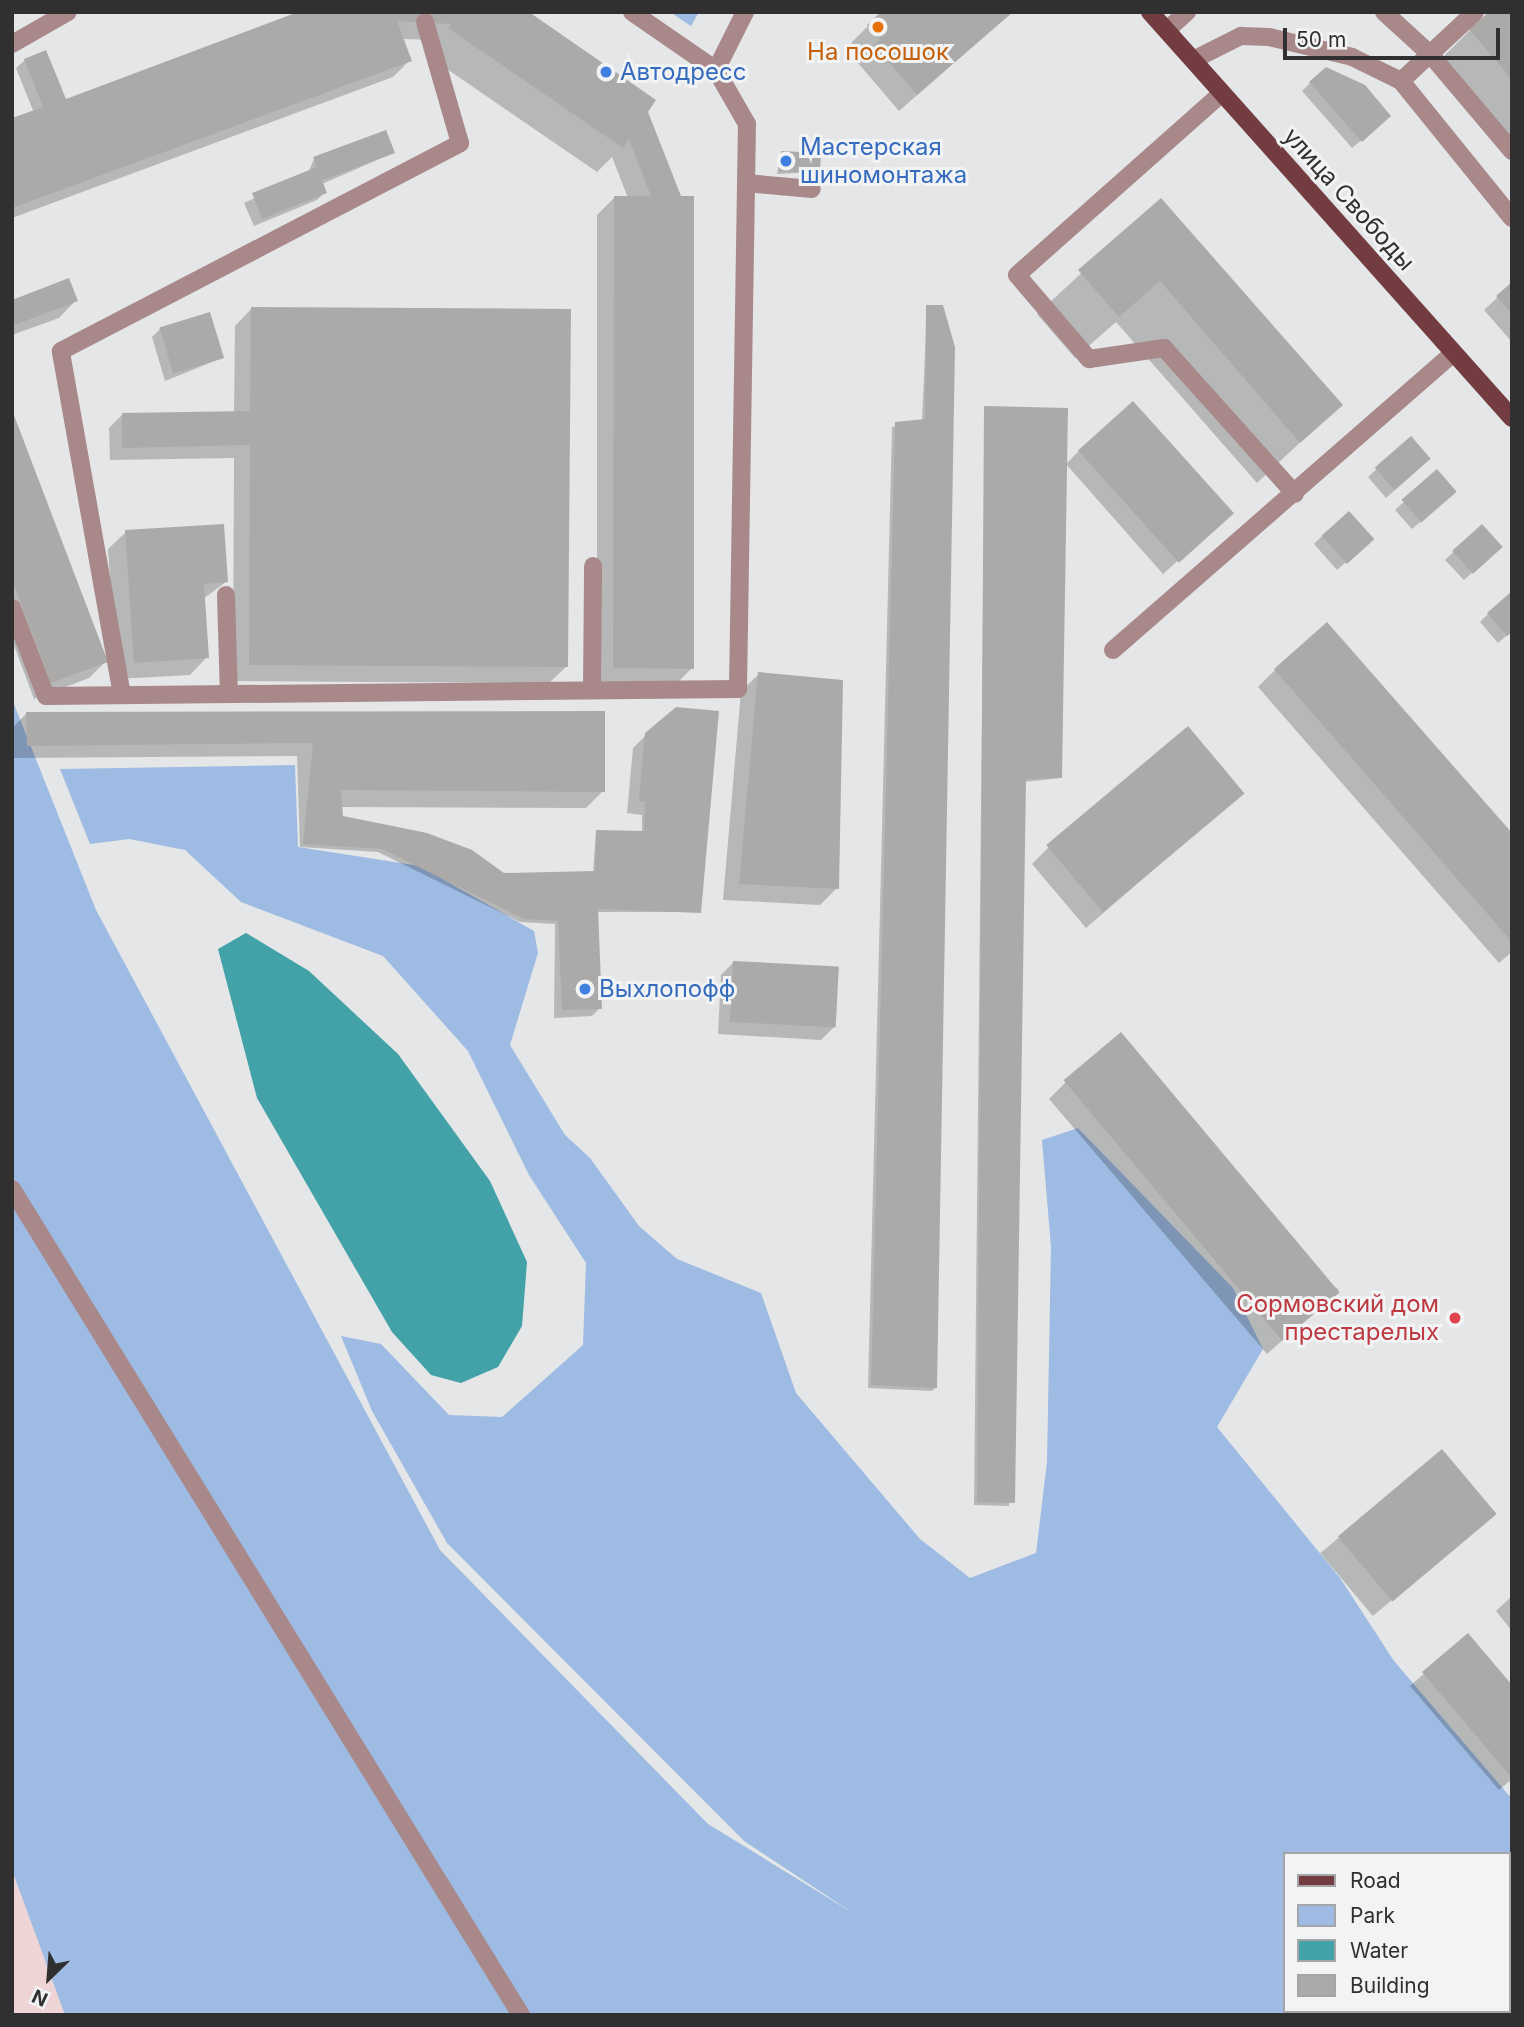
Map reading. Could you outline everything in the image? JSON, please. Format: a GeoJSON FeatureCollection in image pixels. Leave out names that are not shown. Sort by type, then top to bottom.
{"type":"FeatureCollection","features":[{"type":"Feature","properties":{"kind":"main road","name":"улица Свободы"},"geometry":{"type":"LineString","coordinates":[[1150,12],[1512,418]]}},
{"type":"Feature","properties":{"kind":"street"},"geometry":{"type":"LineString","coordinates":[[12,44],[68,12]]}},
{"type":"Feature","properties":{"kind":"street"},"geometry":{"type":"LineString","coordinates":[[12,608],[46,696],[738,689],[747,124],[716,70],[632,12]]}},
{"type":"Feature","properties":{"kind":"street"},"geometry":{"type":"LineString","coordinates":[[716,70],[745,12]]}},
{"type":"Feature","properties":{"kind":"street"},"geometry":{"type":"LineString","coordinates":[[1167,30],[1187,12]]}},
{"type":"Feature","properties":{"kind":"street"},"geometry":{"type":"LineString","coordinates":[[1384,12],[1430,54],[1512,151]]}},
{"type":"Feature","properties":{"kind":"street"},"geometry":{"type":"LineString","coordinates":[[1401,81],[1475,12]]}},
{"type":"Feature","properties":{"kind":"street"},"geometry":{"type":"LineString","coordinates":[[122,695],[61,351],[460,143],[425,22]]}},
{"type":"Feature","properties":{"kind":"street"},"geometry":{"type":"LineString","coordinates":[[1193,60],[1241,36],[1269,37],[1352,57],[1401,81],[1512,218]]}},
{"type":"Feature","properties":{"kind":"street"},"geometry":{"type":"LineString","coordinates":[[1222,93],[1017,275],[1089,359],[1164,348],[1295,495]]}},
{"type":"Feature","properties":{"kind":"street"},"geometry":{"type":"LineString","coordinates":[[746,183],[812,189]]}},
{"type":"Feature","properties":{"kind":"street"},"geometry":{"type":"LineString","coordinates":[[1113,650],[1295,495],[1453,353]]}},
{"type":"Feature","properties":{"kind":"street"},"geometry":{"type":"LineString","coordinates":[[592,690],[593,566]]}},
{"type":"Feature","properties":{"kind":"street"},"geometry":{"type":"LineString","coordinates":[[226,596],[229,694]]}},
{"type":"Feature","properties":{"kind":"street"},"geometry":{"type":"LineString","coordinates":[[12,1189],[521,2015]]}},
{"type":"Feature","properties":{"kind":"shaded area"},"geometry":{"type":"Polygon","coordinates":[[[12,1870],[65,2015],[12,2015],[12,1870]]]}},
{"type":"Feature","properties":{"kind":"green space"},"geometry":{"type":"Polygon","coordinates":[[[670,12],[699,12],[691,26],[670,12]]]}},
{"type":"Feature","properties":{"kind":"green space"},"geometry":{"type":"Polygon","coordinates":[[[12,699],[96,910],[440,1550],[708,1824],[853,1913],[744,1841],[447,1543],[372,1411],[341,1336],[381,1344],[449,1415],[502,1417],[583,1345],[586,1263],[529,1175],[468,1051],[383,956],[241,902],[185,850],[129,839],[90,844],[60,769],[295,765],[298,847],[420,866],[534,931],[538,953],[510,1045],[565,1135],[590,1158],[639,1226],[677,1259],[761,1293],[796,1393],[920,1539],[970,1578],[1036,1553],[1047,1462],[1051,1247],[1042,1140],[1078,1128],[1233,1288],[1263,1349],[1217,1427],[1340,1578],[1394,1661],[1512,1799],[1512,2015],[65,2015],[12,1870],[12,699]]]}},
{"type":"Feature","properties":{"kind":"water"},"geometry":{"type":"Polygon","coordinates":[[[246,933],[309,971],[398,1054],[490,1181],[527,1262],[522,1326],[498,1367],[461,1383],[431,1375],[392,1332],[257,1098],[218,949],[246,933]]]}},
{"type":"Feature","properties":{"kind":"building"},"geometry":{"type":"Polygon","coordinates":[[[298,12],[529,12],[656,100],[648,112],[681,196],[694,196],[694,669],[613,668],[614,196],[651,196],[629,139],[623,148],[448,28],[451,24],[397,21],[412,61],[12,208],[12,118],[43,107],[24,59],[46,50],[66,99],[298,12]]]}},
{"type":"Feature","properties":{"kind":"building"},"geometry":{"type":"Polygon","coordinates":[[[881,12],[1013,12],[917,95],[874,45],[880,40],[867,25],[881,12]]]}},
{"type":"Feature","properties":{"kind":"building"},"geometry":{"type":"Polygon","coordinates":[[[1489,12],[1512,12],[1512,80],[1469,29],[1489,12]]]}},
{"type":"Feature","properties":{"kind":"building"},"geometry":{"type":"Polygon","coordinates":[[[1326,67],[1365,85],[1391,116],[1362,142],[1309,82],[1326,67]]]}},
{"type":"Feature","properties":{"kind":"building"},"geometry":{"type":"Polygon","coordinates":[[[386,130],[395,153],[322,180],[327,193],[262,219],[252,193],[317,167],[313,157],[386,130]]]}},
{"type":"Feature","properties":{"kind":"building"},"geometry":{"type":"Polygon","coordinates":[[[781,151],[821,153],[820,173],[780,171],[781,151]]]}},
{"type":"Feature","properties":{"kind":"building"},"geometry":{"type":"Polygon","coordinates":[[[1161,198],[1343,405],[1300,443],[1160,281],[1119,317],[1078,270],[1161,198]]]}},
{"type":"Feature","properties":{"kind":"building"},"geometry":{"type":"Polygon","coordinates":[[[69,278],[78,301],[12,326],[12,300],[69,278]]]}},
{"type":"Feature","properties":{"kind":"building"},"geometry":{"type":"Polygon","coordinates":[[[1512,282],[1512,314],[1496,296],[1512,282]]]}},
{"type":"Feature","properties":{"kind":"building"},"geometry":{"type":"Polygon","coordinates":[[[926,305],[943,305],[955,347],[937,1388],[871,1385],[895,422],[925,419],[926,305]]]}},
{"type":"Feature","properties":{"kind":"building"},"geometry":{"type":"Polygon","coordinates":[[[251,307],[571,309],[568,667],[249,665],[250,445],[122,448],[122,413],[250,411],[251,307]]]}},
{"type":"Feature","properties":{"kind":"building"},"geometry":{"type":"Polygon","coordinates":[[[210,312],[224,358],[173,373],[159,327],[210,312]]]}},
{"type":"Feature","properties":{"kind":"building"},"geometry":{"type":"Polygon","coordinates":[[[1133,401],[1234,513],[1179,563],[1078,451],[1133,401]]]}},
{"type":"Feature","properties":{"kind":"building"},"geometry":{"type":"Polygon","coordinates":[[[984,406],[1068,408],[1062,778],[1026,779],[1015,1503],[977,1502],[984,406]]]}},
{"type":"Feature","properties":{"kind":"building"},"geometry":{"type":"Polygon","coordinates":[[[12,410],[108,662],[51,683],[12,580],[12,410]]]}},
{"type":"Feature","properties":{"kind":"building"},"geometry":{"type":"Polygon","coordinates":[[[1411,436],[1431,459],[1394,490],[1375,467],[1411,436]]]}},
{"type":"Feature","properties":{"kind":"building"},"geometry":{"type":"Polygon","coordinates":[[[1437,469],[1457,492],[1421,522],[1402,500],[1437,469]]]}},
{"type":"Feature","properties":{"kind":"building"},"geometry":{"type":"Polygon","coordinates":[[[1349,511],[1374,539],[1347,564],[1322,536],[1349,511]]]}},
{"type":"Feature","properties":{"kind":"building"},"geometry":{"type":"Polygon","coordinates":[[[224,524],[228,582],[204,584],[209,658],[134,663],[125,530],[224,524]]]}},
{"type":"Feature","properties":{"kind":"building"},"geometry":{"type":"Polygon","coordinates":[[[1482,524],[1503,547],[1473,574],[1452,551],[1482,524]]]}},
{"type":"Feature","properties":{"kind":"building"},"geometry":{"type":"Polygon","coordinates":[[[1512,591],[1512,632],[1507,636],[1487,613],[1512,591]]]}},
{"type":"Feature","properties":{"kind":"building"},"geometry":{"type":"Polygon","coordinates":[[[1327,622],[1512,833],[1512,942],[1274,669],[1327,622]]]}},
{"type":"Feature","properties":{"kind":"building"},"geometry":{"type":"Polygon","coordinates":[[[758,672],[843,680],[839,889],[739,884],[758,672]]]}},
{"type":"Feature","properties":{"kind":"building"},"geometry":{"type":"Polygon","coordinates":[[[676,707],[719,711],[701,913],[598,909],[602,1009],[562,1010],[558,921],[524,919],[382,849],[303,844],[313,743],[27,746],[26,712],[605,711],[605,792],[341,790],[343,816],[427,833],[472,850],[504,873],[595,871],[596,830],[644,831],[645,802],[639,801],[645,733],[676,707]]]}},
{"type":"Feature","properties":{"kind":"building"},"geometry":{"type":"Polygon","coordinates":[[[1188,726],[1245,793],[1103,912],[1046,845],[1188,726]]]}},
{"type":"Feature","properties":{"kind":"building"},"geometry":{"type":"Polygon","coordinates":[[[733,961],[839,967],[836,1027],[730,1022],[733,961]]]}},
{"type":"Feature","properties":{"kind":"building"},"geometry":{"type":"Polygon","coordinates":[[[1121,1032],[1340,1292],[1282,1341],[1064,1080],[1121,1032]]]}},
{"type":"Feature","properties":{"kind":"building"},"geometry":{"type":"Polygon","coordinates":[[[1442,1449],[1497,1514],[1392,1602],[1338,1536],[1442,1449]]]}},
{"type":"Feature","properties":{"kind":"building"},"geometry":{"type":"Polygon","coordinates":[[[1468,1633],[1512,1685],[1512,1778],[1422,1672],[1468,1633]]]}},
{"type":"Feature","properties":{"kind":"place","name":"На посошок"},"geometry":{"type":"Point","coordinates":[878,27]}},
{"type":"Feature","properties":{"kind":"place","name":"Автодресс"},"geometry":{"type":"Point","coordinates":[606,72]}},
{"type":"Feature","properties":{"kind":"place","name":"Мастерская шиномонтажа"},"geometry":{"type":"Point","coordinates":[786,161]}},
{"type":"Feature","properties":{"kind":"place","name":"Выхлопофф"},"geometry":{"type":"Point","coordinates":[585,989]}},
{"type":"Feature","properties":{"kind":"place","name":"Сормовский дом престарелых"},"geometry":{"type":"Point","coordinates":[1455,1318]}}]}
